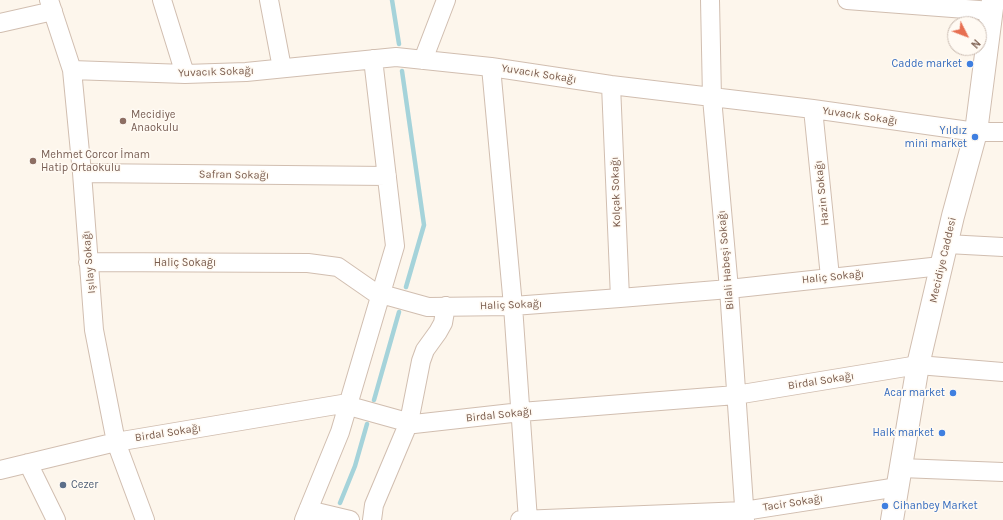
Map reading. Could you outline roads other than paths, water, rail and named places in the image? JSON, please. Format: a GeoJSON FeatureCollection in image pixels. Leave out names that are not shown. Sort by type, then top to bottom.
{"type":"FeatureCollection","features":[{"type":"Feature","properties":{"kind":"street"},"geometry":{"type":"LineString","coordinates":[[162,0],[185,74]]}},
{"type":"Feature","properties":{"kind":"street"},"geometry":{"type":"LineString","coordinates":[[269,0],[282,68]]}},
{"type":"Feature","properties":{"kind":"street"},"geometry":{"type":"LineString","coordinates":[[423,60],[446,0]]}},
{"type":"Feature","properties":{"kind":"street","name":"Bilali Habeşi Sokağı"},"geometry":{"type":"LineString","coordinates":[[710,0],[712,98],[729,289],[744,515]]}},
{"type":"Feature","properties":{"kind":"street"},"geometry":{"type":"LineString","coordinates":[[847,0],[993,6]]}},
{"type":"Feature","properties":{"kind":"street"},"geometry":{"type":"LineString","coordinates":[[0,23],[51,6]]}},
{"type":"Feature","properties":{"kind":"street","name":"Işılay Sokağı"},"geometry":{"type":"LineString","coordinates":[[51,6],[72,70],[82,173],[94,330],[116,442],[145,520]]}},
{"type":"Feature","properties":{"kind":"street","name":"Mecidiye Caddesi"},"geometry":{"type":"LineString","coordinates":[[892,520],[918,365],[942,266],[952,216],[976,132],[993,6]]}},
{"type":"Feature","properties":{"kind":"street","name":"Yuvacık Sokağı"},"geometry":{"type":"LineString","coordinates":[[72,70],[185,74],[246,72],[396,57],[491,66],[612,85],[976,132],[1003,132]]}},
{"type":"Feature","properties":{"kind":"street"},"geometry":{"type":"LineString","coordinates":[[350,520],[306,515],[340,432],[395,246],[372,59]]}},
{"type":"Feature","properties":{"kind":"street"},"geometry":{"type":"LineString","coordinates":[[491,66],[521,412],[525,520]]}},
{"type":"Feature","properties":{"kind":"street","name":"Kolçak Sokağı"},"geometry":{"type":"LineString","coordinates":[[612,85],[620,298]]}},
{"type":"Feature","properties":{"kind":"street","name":"Hazin Sokağı"},"geometry":{"type":"LineString","coordinates":[[813,110],[830,277]]}},
{"type":"Feature","properties":{"kind":"street","name":"Safran Sokağı"},"geometry":{"type":"LineString","coordinates":[[82,173],[387,176]]}},
{"type":"Feature","properties":{"kind":"street"},"geometry":{"type":"LineString","coordinates":[[947,244],[1003,246]]}},
{"type":"Feature","properties":{"kind":"street","name":"Haliç Sokağı"},"geometry":{"type":"LineString","coordinates":[[88,262],[308,264],[338,267],[374,292],[428,306],[513,306],[620,298],[729,289],[942,266]]}},
{"type":"Feature","properties":{"kind":"street"},"geometry":{"type":"LineString","coordinates":[[372,520],[374,505],[410,422],[421,361],[425,350],[443,323],[446,306]]}},
{"type":"Feature","properties":{"kind":"street","name":"Birdal Sokağı"},"geometry":{"type":"LineString","coordinates":[[0,470],[116,442],[342,404],[414,424],[521,412],[736,395],[918,365],[1003,372]]}},
{"type":"Feature","properties":{"kind":"street"},"geometry":{"type":"LineString","coordinates":[[28,463],[56,520]]}},
{"type":"Feature","properties":{"kind":"street","name":"Tacir Sokağı"},"geometry":{"type":"LineString","coordinates":[[525,520],[744,515],[900,478],[1003,472]]}},
{"type":"Feature","properties":{"kind":"waterway"},"geometry":{"type":"LineString","coordinates":[[392,0],[399,44]]}},
{"type":"Feature","properties":{"kind":"waterway"},"geometry":{"type":"LineString","coordinates":[[402,71],[424,225],[406,287]]}},
{"type":"Feature","properties":{"kind":"waterway"},"geometry":{"type":"LineString","coordinates":[[374,400],[399,312]]}},
{"type":"Feature","properties":{"kind":"waterway"},"geometry":{"type":"LineString","coordinates":[[340,503],[355,466],[367,424]]}},
{"type":"Feature","properties":{"kind":"place","name":"Cadde market"},"geometry":{"type":"Point","coordinates":[970,64]}},
{"type":"Feature","properties":{"kind":"place","name":"Mecidiye Anaokulu"},"geometry":{"type":"Point","coordinates":[123,121]}},
{"type":"Feature","properties":{"kind":"place","name":"Yıldız mini market"},"geometry":{"type":"Point","coordinates":[975,137]}},
{"type":"Feature","properties":{"kind":"place","name":"Mehmet Corcor İmam Hatip Ortaokulu"},"geometry":{"type":"Point","coordinates":[33,161]}},
{"type":"Feature","properties":{"kind":"place","name":"Acar market"},"geometry":{"type":"Point","coordinates":[953,393]}},
{"type":"Feature","properties":{"kind":"place","name":"Halk market"},"geometry":{"type":"Point","coordinates":[942,433]}},
{"type":"Feature","properties":{"kind":"place","name":"Cezer"},"geometry":{"type":"Point","coordinates":[63,485]}},
{"type":"Feature","properties":{"kind":"place","name":"Cihanbey Market"},"geometry":{"type":"Point","coordinates":[885,506]}}]}
